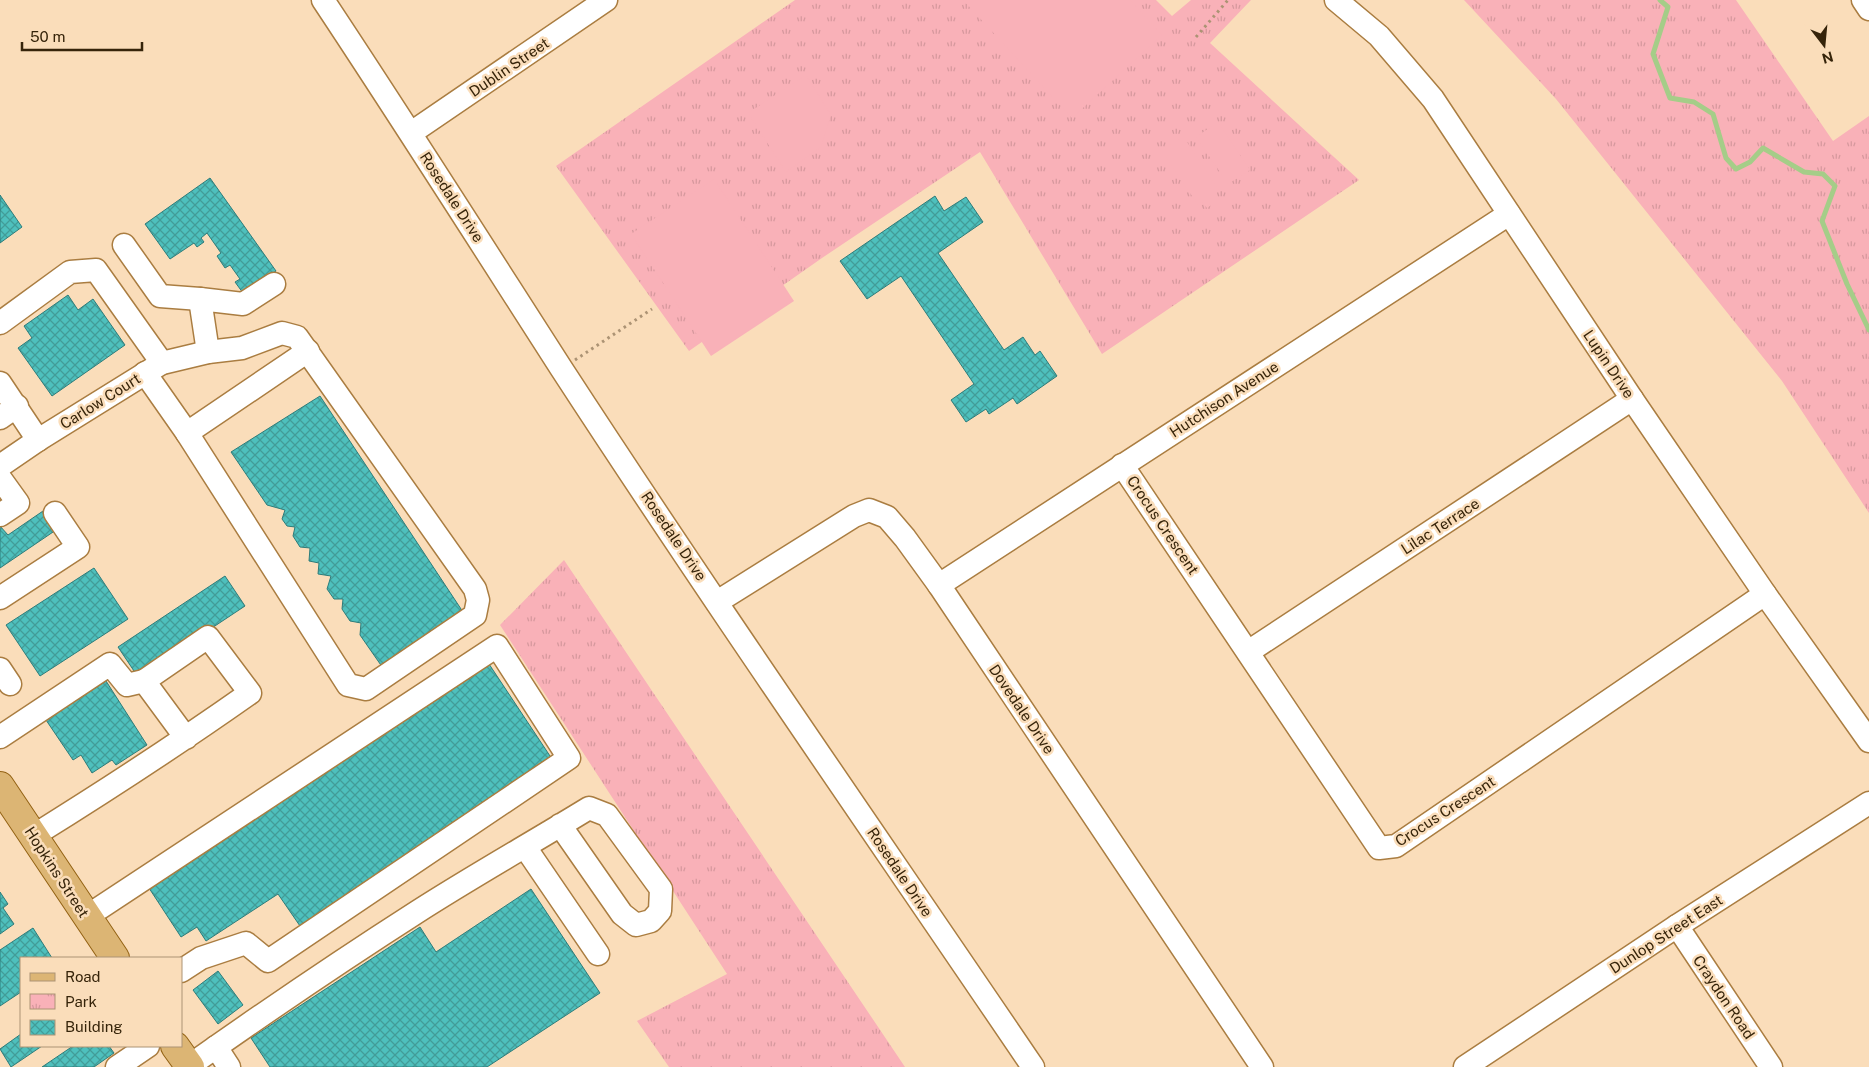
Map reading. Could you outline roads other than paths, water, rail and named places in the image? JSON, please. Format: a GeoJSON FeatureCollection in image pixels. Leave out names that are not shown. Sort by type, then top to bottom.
{"type":"FeatureCollection","features":[{"type":"Feature","properties":{"kind":"main road","name":"Hopkins Street"},"geometry":{"type":"LineString","coordinates":[[4,800],[33,836],[114,957]]}},
{"type":"Feature","properties":{"kind":"street","name":"Rosedale Drive"},"geometry":{"type":"LineString","coordinates":[[323,0],[412,133],[562,369],[717,602],[1033,1067]]}},
{"type":"Feature","properties":{"kind":"street","name":"Dublin Street"},"geometry":{"type":"LineString","coordinates":[[412,133],[606,0]]}},
{"type":"Feature","properties":{"kind":"street","name":"Lupin Drive"},"geometry":{"type":"LineString","coordinates":[[1336,0],[1379,36],[1433,99],[1632,399],[1765,594],[1869,741]]}},
{"type":"Feature","properties":{"kind":"street"},"geometry":{"type":"LineString","coordinates":[[1863,0],[1869,9]]}},
{"type":"Feature","properties":{"kind":"street","name":"Hutchison Avenue"},"geometry":{"type":"LineString","coordinates":[[939,585],[1509,214]]}},
{"type":"Feature","properties":{"kind":"street"},"geometry":{"type":"LineString","coordinates":[[124,245],[160,296],[243,304],[274,284]]}},
{"type":"Feature","properties":{"kind":"street"},"geometry":{"type":"LineString","coordinates":[[0,322],[70,272],[96,270],[153,368],[187,433],[308,351]]}},
{"type":"Feature","properties":{"kind":"street"},"geometry":{"type":"LineString","coordinates":[[200,299],[208,352]]}},
{"type":"Feature","properties":{"kind":"street","name":"Carlow Court"},"geometry":{"type":"LineString","coordinates":[[0,466],[153,368],[208,352],[242,348],[282,333],[297,337],[475,589],[478,600],[475,615],[366,688],[348,685],[187,433]]}},
{"type":"Feature","properties":{"kind":"street"},"geometry":{"type":"LineString","coordinates":[[0,383],[8,412],[38,440]]}},
{"type":"Feature","properties":{"kind":"street","name":"Lilac Terrace"},"geometry":{"type":"LineString","coordinates":[[1248,652],[1632,399]]}},
{"type":"Feature","properties":{"kind":"street","name":"Crocus Crescent"},"geometry":{"type":"LineString","coordinates":[[1122,465],[1379,848],[1396,846],[1765,594]]}},
{"type":"Feature","properties":{"kind":"street"},"geometry":{"type":"LineString","coordinates":[[0,478],[18,503],[0,515]]}},
{"type":"Feature","properties":{"kind":"street","name":"Dovedale Drive"},"geometry":{"type":"LineString","coordinates":[[717,602],[854,516],[869,510],[887,518],[905,538],[939,585],[1262,1067]]}},
{"type":"Feature","properties":{"kind":"street"},"geometry":{"type":"LineString","coordinates":[[0,598],[78,547],[56,513]]}},
{"type":"Feature","properties":{"kind":"street"},"geometry":{"type":"LineString","coordinates":[[0,737],[110,664],[126,685],[144,681],[208,637],[250,693],[122,781],[33,836]]}},
{"type":"Feature","properties":{"kind":"street"},"geometry":{"type":"LineString","coordinates":[[86,917],[497,646],[569,758],[268,961],[246,943],[201,958],[182,970]]}},
{"type":"Feature","properties":{"kind":"street"},"geometry":{"type":"LineString","coordinates":[[144,681],[186,738]]}},
{"type":"Feature","properties":{"kind":"street","name":"Dunlop Street East"},"geometry":{"type":"LineString","coordinates":[[1478,1063],[1677,926],[1869,803]]}},
{"type":"Feature","properties":{"kind":"street"},"geometry":{"type":"LineString","coordinates":[[185,1060],[216,1047],[303,986],[418,912],[560,825],[589,808],[608,815],[661,889],[660,911],[651,921],[636,924],[622,914],[560,825]]}},
{"type":"Feature","properties":{"kind":"street"},"geometry":{"type":"LineString","coordinates":[[525,847],[598,954]]}},
{"type":"Feature","properties":{"kind":"street","name":"Craydon Road"},"geometry":{"type":"LineString","coordinates":[[1677,926],[1770,1067]]}},
{"type":"Feature","properties":{"kind":"street"},"geometry":{"type":"LineString","coordinates":[[117,1067],[147,1047]]}},
{"type":"Feature","properties":{"kind":"street"},"geometry":{"type":"LineString","coordinates":[[216,1047],[229,1067]]}},
{"type":"Feature","properties":{"kind":"waterway"},"geometry":{"type":"LineString","coordinates":[[1660,0],[1668,7],[1653,54],[1670,98],[1694,102],[1713,114],[1726,158],[1736,169],[1750,162],[1763,148],[1804,172],[1823,174],[1835,186],[1822,221],[1847,284],[1869,330]]}}]}
